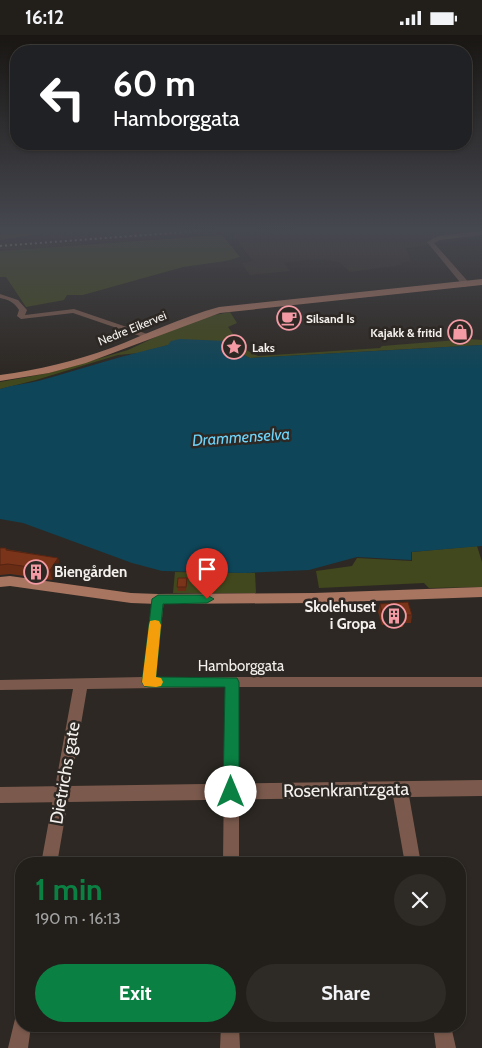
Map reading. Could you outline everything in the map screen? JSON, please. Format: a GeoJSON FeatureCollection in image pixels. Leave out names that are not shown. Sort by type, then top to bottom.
{"type":"FeatureCollection","features":[{"type":"Feature","properties":{"kind":"main road","name":"Nedre Eikervei"},"geometry":{"type":"LineString","coordinates":[[0,378],[37,372],[72,363],[130,344],[190,318],[219,310],[482,282]]}},
{"type":"Feature","properties":{"kind":"main road"},"geometry":{"type":"LineString","coordinates":[[0,582],[10,581],[131,598],[158,599],[314,598],[482,592]]}},
{"type":"Feature","properties":{"kind":"street"},"geometry":{"type":"LineString","coordinates":[[460,276],[467,285]]}},
{"type":"Feature","properties":{"kind":"street"},"geometry":{"type":"LineString","coordinates":[[0,296],[12,297],[18,301],[23,309],[21,316],[24,317],[74,311],[148,336]]}},
{"type":"Feature","properties":{"kind":"street"},"geometry":{"type":"LineString","coordinates":[[149,682],[158,599]]}},
{"type":"Feature","properties":{"kind":"street","name":"Hamborggata"},"geometry":{"type":"LineString","coordinates":[[0,685],[149,682],[482,682]]}},
{"type":"Feature","properties":{"kind":"street"},"geometry":{"type":"LineString","coordinates":[[231,857],[232,682]]}},
{"type":"Feature","properties":{"kind":"street","name":"Dietrichs gate"},"geometry":{"type":"LineString","coordinates":[[50,857],[81,683]]}},
{"type":"Feature","properties":{"kind":"street","name":"Rosenkrantzgata"},"geometry":{"type":"LineString","coordinates":[[0,795],[482,788]]}},
{"type":"Feature","properties":{"kind":"street"},"geometry":{"type":"LineString","coordinates":[[400,790],[412,857]]}},
{"type":"Feature","properties":{"kind":"street"},"geometry":{"type":"LineString","coordinates":[[18,1048],[21,1032]]}},
{"type":"Feature","properties":{"kind":"street"},"geometry":{"type":"LineString","coordinates":[[230,1032],[230,1048]]}},
{"type":"Feature","properties":{"kind":"street"},"geometry":{"type":"LineString","coordinates":[[443,1032],[446,1048]]}},
{"type":"Feature","properties":{"kind":"green space"},"geometry":{"type":"Polygon","coordinates":[[[150,276],[83,295],[67,295],[64,300],[26,307],[6,277],[0,277],[150,276]]]}},
{"type":"Feature","properties":{"kind":"green space"},"geometry":{"type":"Polygon","coordinates":[[[230,312],[237,323],[228,327],[244,349],[258,356],[380,348],[382,346],[469,339],[482,340],[482,345],[250,358],[235,351],[226,341],[168,345],[139,353],[118,355],[0,389],[0,382],[49,373],[128,350],[183,324],[230,312]]]}},
{"type":"Feature","properties":{"kind":"green space"},"geometry":{"type":"Polygon","coordinates":[[[477,546],[482,562],[482,587],[429,588],[424,583],[319,588],[316,571],[352,566],[357,558],[412,561],[412,552],[477,546]]]}},
{"type":"Feature","properties":{"kind":"green space"},"geometry":{"type":"Polygon","coordinates":[[[175,572],[255,573],[256,593],[173,593],[175,572]]]}},
{"type":"Feature","properties":{"kind":"water","name":"Drammenselva"},"geometry":{"type":"Polygon","coordinates":[[[180,339],[226,341],[235,351],[250,358],[482,345],[482,546],[411,552],[411,560],[357,557],[309,570],[245,573],[162,571],[132,563],[23,523],[0,519],[0,389],[38,381],[168,345],[171,341],[180,339]]]}},
{"type":"Feature","properties":{"kind":"building"},"geometry":{"type":"Polygon","coordinates":[[[0,548],[58,558],[50,570],[8,564],[0,565],[0,548]]]}},
{"type":"Feature","properties":{"kind":"building"},"geometry":{"type":"Polygon","coordinates":[[[178,578],[187,578],[186,587],[177,587],[178,578]]]}},
{"type":"Feature","properties":{"kind":"building"},"geometry":{"type":"Polygon","coordinates":[[[408,602],[412,615],[404,615],[405,619],[390,620],[389,616],[383,616],[380,604],[408,602]]]}},
{"type":"Feature","properties":{"kind":"slow traffic"},"geometry":{"type":"LineString","coordinates":[[155,625],[149,682],[156,682]]}},
{"type":"Feature","properties":{"kind":"place","name":"Silsand Is"},"geometry":{"type":"Point","coordinates":[289,318]}},
{"type":"Feature","properties":{"kind":"place","name":"Kajakk & fritid"},"geometry":{"type":"Point","coordinates":[460,332]}},
{"type":"Feature","properties":{"kind":"place","name":"Laks"},"geometry":{"type":"Point","coordinates":[234,347]}},
{"type":"Feature","properties":{"kind":"place","name":"Biengården"},"geometry":{"type":"Point","coordinates":[36,572]}},
{"type":"Feature","properties":{"kind":"place","name":"Skolehuset i Gropa"},"geometry":{"type":"Point","coordinates":[394,616]}},
{"type":"Feature","properties":{"kind":"route"},"geometry":{"type":"LineString","coordinates":[[207,599],[158,599],[149,682],[232,682],[231,792]]}}]}
